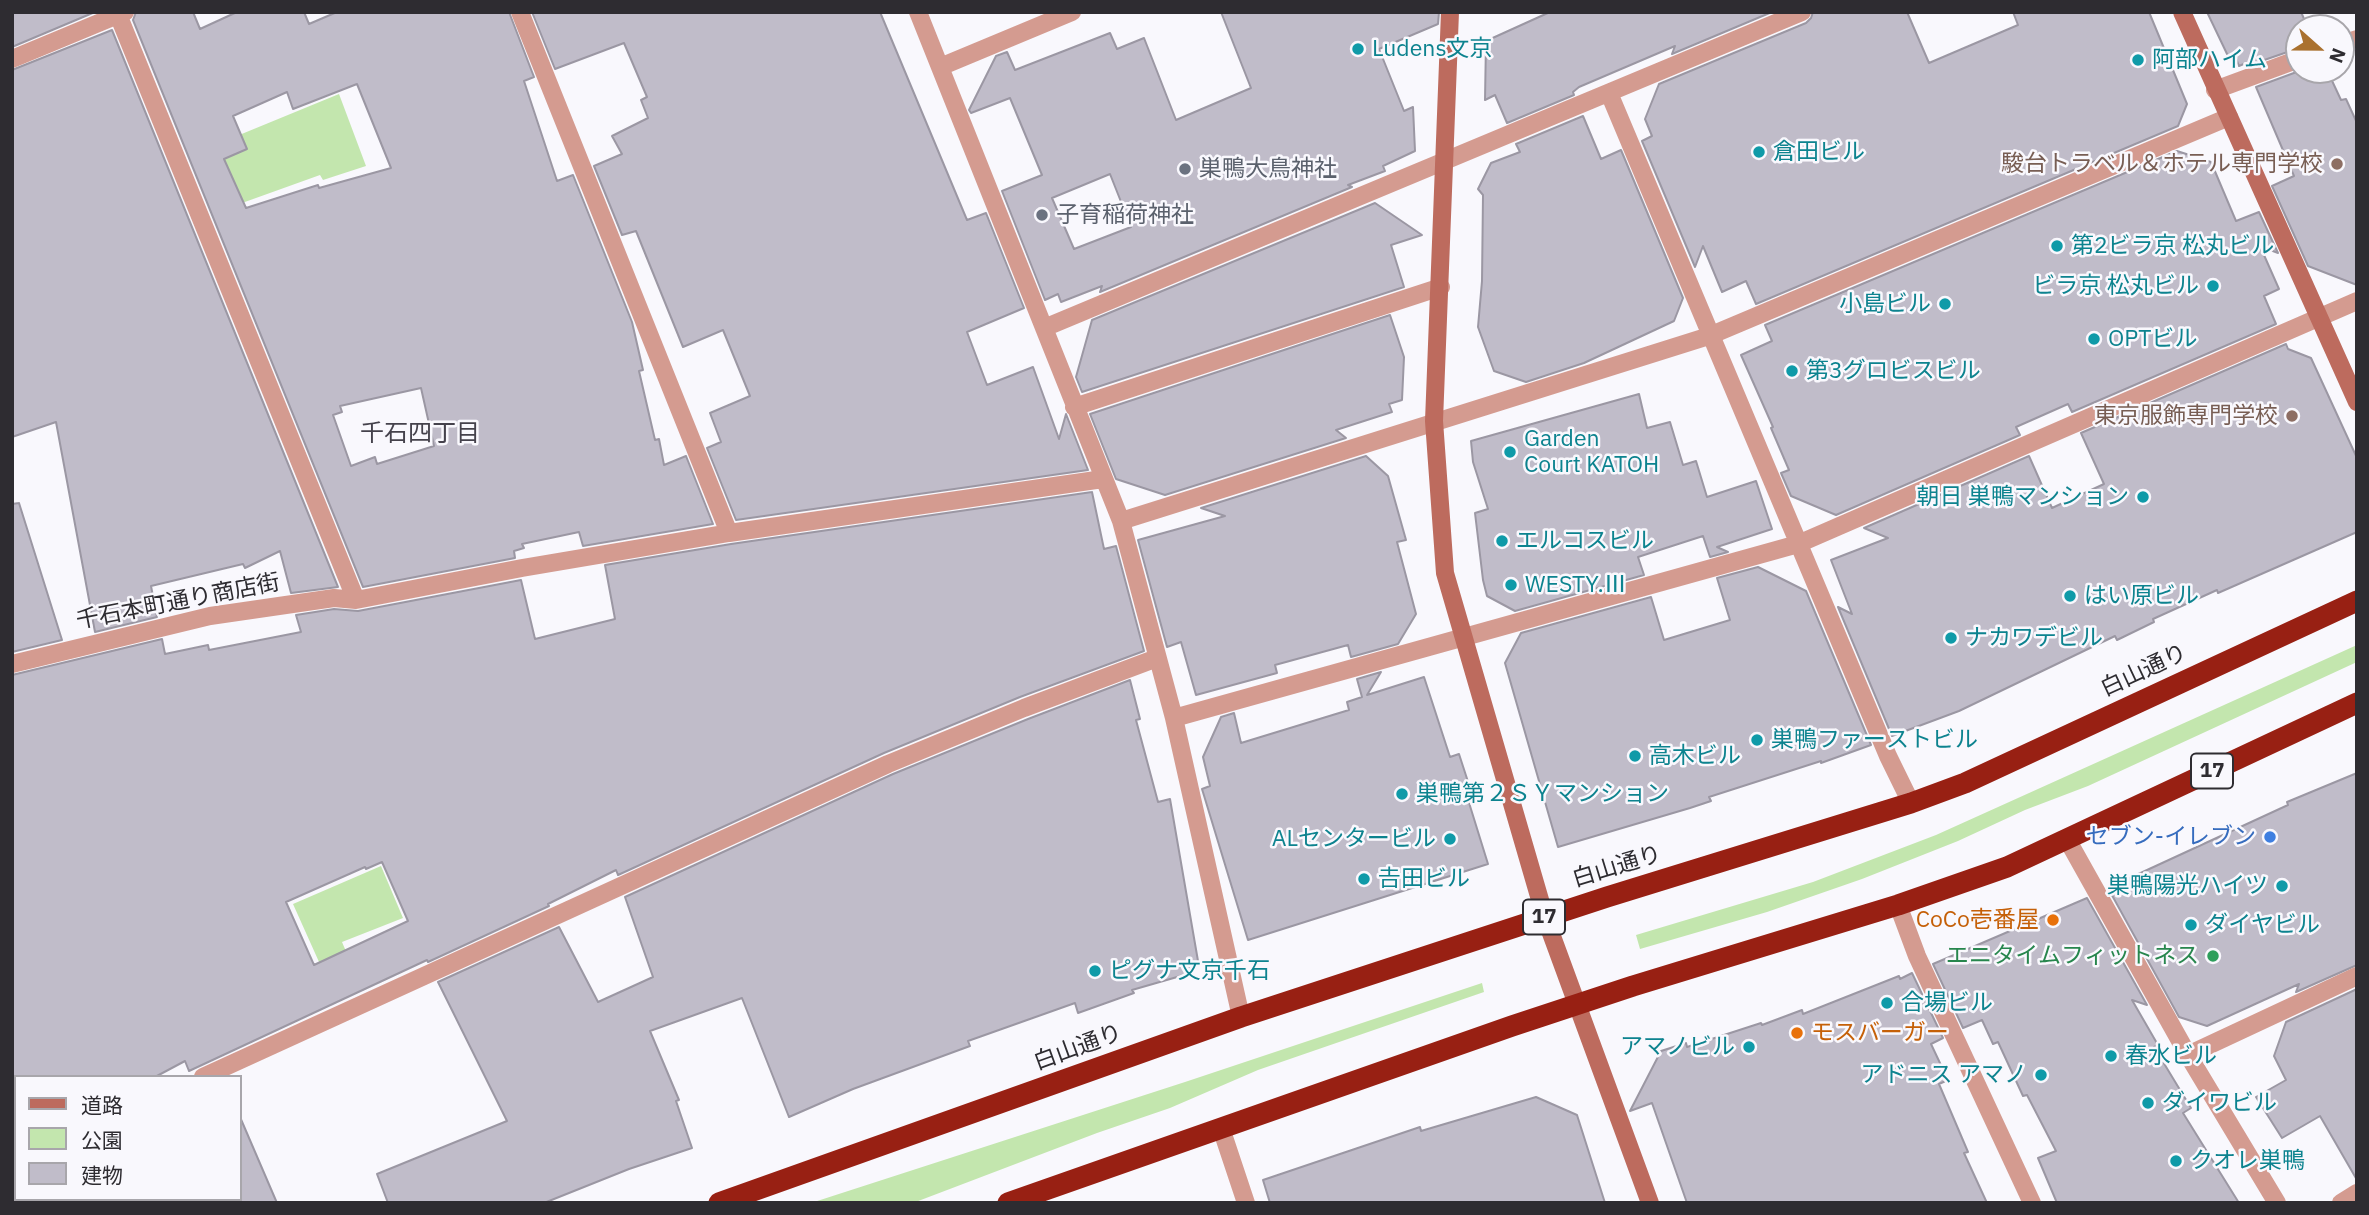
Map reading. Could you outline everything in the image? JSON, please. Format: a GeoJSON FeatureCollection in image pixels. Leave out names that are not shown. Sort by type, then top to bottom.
{"type":"FeatureCollection","features":[{"type":"Feature","properties":{"kind":"highway","name":"白山通り"},"geometry":{"type":"LineString","coordinates":[[719,1203],[1241,1017],[1545,917],[1911,803],[1965,783],[2357,601]]}},
{"type":"Feature","properties":{"kind":"highway","name":"17"},"geometry":{"type":"LineString","coordinates":[[1008,1203],[1577,1005],[1898,905],[2007,867],[2357,703]]}},
{"type":"Feature","properties":{"kind":"street"},"geometry":{"type":"LineString","coordinates":[[520,12],[729,533]]}},
{"type":"Feature","properties":{"kind":"street"},"geometry":{"type":"LineString","coordinates":[[918,12],[1121,521],[1174,718],[1241,1017]]}},
{"type":"Feature","properties":{"kind":"street"},"geometry":{"type":"LineString","coordinates":[[940,66],[1072,12]]}},
{"type":"Feature","properties":{"kind":"street"},"geometry":{"type":"LineString","coordinates":[[1450,12],[1434,421],[1445,572],[1545,917],[1650,1203]]}},
{"type":"Feature","properties":{"kind":"street"},"geometry":{"type":"LineString","coordinates":[[1044,328],[1802,12]]}},
{"type":"Feature","properties":{"kind":"street"},"geometry":{"type":"LineString","coordinates":[[2182,12],[2357,402]]}},
{"type":"Feature","properties":{"kind":"street"},"geometry":{"type":"LineString","coordinates":[[12,59],[120,13],[356,600]]}},
{"type":"Feature","properties":{"kind":"street"},"geometry":{"type":"LineString","coordinates":[[2215,90],[2285,65]]}},
{"type":"Feature","properties":{"kind":"street"},"geometry":{"type":"LineString","coordinates":[[1609,93],[1888,757],[1911,803]]}},
{"type":"Feature","properties":{"kind":"street"},"geometry":{"type":"LineString","coordinates":[[1121,521],[1709,336],[2229,117]]}},
{"type":"Feature","properties":{"kind":"street"},"geometry":{"type":"LineString","coordinates":[[1074,407],[1440,287]]}},
{"type":"Feature","properties":{"kind":"street"},"geometry":{"type":"LineString","coordinates":[[1174,718],[1798,544],[2357,301]]}},
{"type":"Feature","properties":{"kind":"street","name":"千石本町通り商店街"},"geometry":{"type":"LineString","coordinates":[[12,664],[210,616],[334,598],[356,600],[522,568],[729,533],[1103,479]]}},
{"type":"Feature","properties":{"kind":"street"},"geometry":{"type":"LineString","coordinates":[[207,1075],[888,764],[1024,708],[1157,659]]}},
{"type":"Feature","properties":{"kind":"street"},"geometry":{"type":"LineString","coordinates":[[2067,839],[2188,1055],[2277,1203]]}},
{"type":"Feature","properties":{"kind":"street"},"geometry":{"type":"LineString","coordinates":[[1898,905],[1917,956],[2032,1203]]}},
{"type":"Feature","properties":{"kind":"street"},"geometry":{"type":"LineString","coordinates":[[2188,1055],[2357,976]]}},
{"type":"Feature","properties":{"kind":"street"},"geometry":{"type":"LineString","coordinates":[[1221,1128],[1246,1203]]}},
{"type":"Feature","properties":{"kind":"street"},"geometry":{"type":"LineString","coordinates":[[2341,1203],[2357,1193]]}},
{"type":"Feature","properties":{"kind":"green space"},"geometry":{"type":"Polygon","coordinates":[[[339,94],[366,166],[323,180],[320,175],[217,212],[193,154],[339,94]]]}},
{"type":"Feature","properties":{"kind":"green space"},"geometry":{"type":"Polygon","coordinates":[[[2357,645],[2357,662],[2088,786],[1862,879],[1767,912],[1640,949],[1636,935],[1813,882],[1936,835],[2357,645]]]}},
{"type":"Feature","properties":{"kind":"green space"},"geometry":{"type":"Polygon","coordinates":[[[381,866],[403,918],[342,942],[362,989],[337,1002],[293,904],[381,866]]]}},
{"type":"Feature","properties":{"kind":"green space"},"geometry":{"type":"Polygon","coordinates":[[[1482,983],[1484,992],[1258,1070],[1170,1108],[913,1203],[811,1203],[1185,1082],[1482,983]]]}},
{"type":"Feature","properties":{"kind":"building"},"geometry":{"type":"Polygon","coordinates":[[[12,12],[95,12],[12,47],[12,12]]]}},
{"type":"Feature","properties":{"kind":"building"},"geometry":{"type":"Polygon","coordinates":[[[136,12],[193,12],[200,29],[237,12],[304,12],[309,24],[337,12],[509,12],[534,77],[524,81],[557,181],[573,175],[632,322],[643,370],[639,371],[655,440],[659,439],[664,465],[686,456],[713,524],[583,546],[579,532],[522,544],[524,548],[514,551],[515,558],[363,587],[133,20],[136,12]],[[357,84],[293,109],[287,92],[233,116],[247,149],[224,159],[246,208],[318,185],[319,188],[391,168],[357,84]],[[421,388],[340,406],[342,412],[333,415],[351,466],[375,457],[377,464],[434,446],[421,388]]]}},
{"type":"Feature","properties":{"kind":"building"},"geometry":{"type":"Polygon","coordinates":[[[532,12],[880,12],[967,220],[986,213],[1024,308],[967,332],[987,385],[1033,367],[1059,439],[1066,414],[1088,470],[736,520],[707,448],[721,442],[710,413],[750,396],[723,330],[683,347],[636,231],[622,235],[594,166],[622,154],[612,136],[648,118],[641,100],[647,97],[624,43],[555,69],[532,12]]]}},
{"type":"Feature","properties":{"kind":"building"},"geometry":{"type":"Polygon","coordinates":[[[1221,12],[1439,12],[1438,24],[1379,49],[1404,111],[1413,107],[1415,151],[1383,166],[1385,171],[1348,185],[1352,187],[1100,292],[1102,286],[1061,302],[1058,294],[1045,300],[1002,191],[1042,175],[1010,98],[971,113],[969,110],[996,56],[1007,52],[1015,70],[1110,33],[1117,49],[1144,38],[1176,120],[1251,88],[1221,12]],[[1110,174],[1052,198],[1074,249],[1131,227],[1110,174]]]}},
{"type":"Feature","properties":{"kind":"building"},"geometry":{"type":"Polygon","coordinates":[[[1550,12],[1772,12],[1672,54],[1675,46],[1579,87],[1573,92],[1574,95],[1507,123],[1495,95],[1485,100],[1486,41],[1550,12]]]}},
{"type":"Feature","properties":{"kind":"building"},"geometry":{"type":"Polygon","coordinates":[[[1813,12],[1907,12],[1929,63],[2018,25],[2013,12],[2149,12],[2187,104],[2178,126],[1756,304],[1746,281],[1722,292],[1703,246],[1695,267],[1642,141],[1652,136],[1645,119],[1659,84],[1806,23],[1813,12]]]}},
{"type":"Feature","properties":{"kind":"building"},"geometry":{"type":"Polygon","coordinates":[[[2207,12],[2301,12],[2302,14],[2285,14],[2285,53],[2247,66],[2246,63],[2239,66],[2234,53],[2228,56],[2207,12]]]}},
{"type":"Feature","properties":{"kind":"building"},"geometry":{"type":"Polygon","coordinates":[[[112,30],[338,587],[291,593],[280,551],[245,568],[243,564],[151,586],[157,617],[95,632],[56,422],[12,437],[12,70],[112,30]]]}},
{"type":"Feature","properties":{"kind":"building"},"geometry":{"type":"Polygon","coordinates":[[[2285,76],[2285,84],[2334,84],[2341,100],[2346,99],[2357,123],[2357,285],[2308,266],[2272,186],[2294,176],[2256,87],[2285,76]]]}},
{"type":"Feature","properties":{"kind":"building"},"geometry":{"type":"Polygon","coordinates":[[[1583,116],[1601,159],[1621,150],[1683,298],[1674,321],[1584,363],[1526,382],[1494,371],[1478,327],[1482,281],[1483,195],[1478,189],[1491,163],[1520,152],[1516,144],[1583,116]]]}},
{"type":"Feature","properties":{"kind":"building"},"geometry":{"type":"Polygon","coordinates":[[[2177,151],[2211,162],[2236,221],[2259,212],[2278,253],[2260,246],[2279,289],[2264,296],[2276,324],[2072,412],[2068,404],[2016,427],[2020,435],[1836,515],[1791,496],[1781,473],[1789,470],[1741,355],[1772,341],[1765,325],[2177,151]]]}},
{"type":"Feature","properties":{"kind":"building"},"geometry":{"type":"Polygon","coordinates":[[[1375,203],[1422,235],[1391,245],[1404,287],[1082,392],[1076,377],[1092,320],[1375,203]]]}},
{"type":"Feature","properties":{"kind":"building"},"geometry":{"type":"Polygon","coordinates":[[[1390,315],[1404,357],[1402,400],[1389,404],[1392,412],[1336,430],[1346,438],[1165,495],[1116,479],[1090,414],[1390,315]]]}},
{"type":"Feature","properties":{"kind":"building"},"geometry":{"type":"Polygon","coordinates":[[[2286,344],[2288,349],[2311,358],[2357,458],[2357,532],[2218,593],[2217,590],[2153,619],[2154,622],[2117,640],[2115,636],[1959,711],[1892,736],[1838,607],[1852,614],[1831,560],[1888,538],[1864,528],[2029,456],[2052,508],[2104,484],[2081,433],[2286,344]]]}},
{"type":"Feature","properties":{"kind":"building"},"geometry":{"type":"Polygon","coordinates":[[[1639,394],[1647,428],[1670,422],[1683,465],[1696,461],[1707,497],[1756,481],[1772,529],[1717,547],[1728,552],[1710,557],[1703,536],[1638,557],[1644,575],[1515,611],[1487,596],[1475,513],[1488,509],[1473,462],[1471,441],[1639,394]]]}},
{"type":"Feature","properties":{"kind":"building"},"geometry":{"type":"Polygon","coordinates":[[[1366,456],[1388,476],[1406,540],[1397,542],[1416,614],[1398,644],[1351,657],[1348,645],[1275,665],[1277,673],[1196,695],[1181,642],[1167,647],[1138,540],[1225,516],[1201,508],[1366,456]]]}},
{"type":"Feature","properties":{"kind":"building"},"geometry":{"type":"Polygon","coordinates":[[[1092,492],[1104,549],[1116,546],[1144,651],[1020,697],[884,753],[618,875],[616,870],[548,904],[549,906],[189,1071],[185,1061],[159,1075],[12,1077],[12,675],[162,639],[165,654],[208,645],[209,650],[301,632],[296,615],[334,609],[358,611],[521,580],[535,639],[615,619],[605,565],[1092,492]],[[382,862],[286,902],[314,965],[408,921],[382,862]]]}},
{"type":"Feature","properties":{"kind":"building"},"geometry":{"type":"Polygon","coordinates":[[[19,503],[62,640],[12,652],[12,504],[19,503]]]}},
{"type":"Feature","properties":{"kind":"building"},"geometry":{"type":"Polygon","coordinates":[[[1758,567],[1806,591],[1871,745],[1709,797],[1711,801],[1690,808],[1558,847],[1505,663],[1521,633],[1651,597],[1664,640],[1730,620],[1717,578],[1758,567]]]}},
{"type":"Feature","properties":{"kind":"building"},"geometry":{"type":"Polygon","coordinates":[[[1381,672],[1367,695],[1424,677],[1450,757],[1459,754],[1471,791],[1466,793],[1488,864],[1248,940],[1202,789],[1210,786],[1203,757],[1221,717],[1234,713],[1241,743],[1349,710],[1347,702],[1362,697],[1357,679],[1381,672]]]}},
{"type":"Feature","properties":{"kind":"building"},"geometry":{"type":"Polygon","coordinates":[[[1130,680],[1140,719],[1136,720],[1158,802],[1170,799],[1198,961],[1191,973],[1132,990],[1134,993],[1078,1013],[1075,1003],[968,1041],[970,1046],[853,1089],[789,1117],[742,998],[650,1031],[679,1100],[676,1101],[692,1148],[629,1169],[544,1203],[388,1203],[377,1174],[507,1121],[438,982],[559,927],[598,1002],[653,977],[625,897],[893,774],[1130,680]]]}},
{"type":"Feature","properties":{"kind":"building"},"geometry":{"type":"Polygon","coordinates":[[[2357,773],[2357,965],[2296,992],[2299,984],[2207,1026],[2179,1017],[2108,888],[2288,805],[2287,802],[2357,773]]]}},
{"type":"Feature","properties":{"kind":"building"},"geometry":{"type":"Polygon","coordinates":[[[2087,898],[2147,1005],[2132,1000],[2158,1045],[2154,1047],[2191,1108],[2183,1113],[2239,1203],[2057,1203],[2038,1158],[2056,1151],[2027,1095],[2023,1096],[1998,1042],[1993,1044],[1982,1020],[1963,1028],[1933,964],[2087,898]]]}},
{"type":"Feature","properties":{"kind":"building"},"geometry":{"type":"Polygon","coordinates":[[[1912,973],[1943,1038],[1931,1044],[1948,1080],[1939,1084],[1968,1152],[1964,1153],[1987,1203],[1687,1203],[1652,1103],[1630,1111],[1661,1051],[1686,1043],[1687,1047],[1802,1010],[1803,1014],[1912,973]]]}},
{"type":"Feature","properties":{"kind":"building"},"geometry":{"type":"Polygon","coordinates":[[[2357,989],[2357,1180],[2320,1116],[2282,1138],[2256,1097],[2286,1080],[2274,1056],[2286,1022],[2357,989]]]}},
{"type":"Feature","properties":{"kind":"building"},"geometry":{"type":"Polygon","coordinates":[[[1536,1097],[1577,1115],[1605,1203],[1270,1203],[1263,1180],[1420,1127],[1421,1131],[1536,1097]]]}},
{"type":"Feature","properties":{"kind":"building"},"geometry":{"type":"Polygon","coordinates":[[[242,1122],[277,1203],[240,1203],[242,1201],[242,1122]]]}},
{"type":"Feature","properties":{"kind":"place","name":"Ludens文京"},"geometry":{"type":"Point","coordinates":[1358,49]}},
{"type":"Feature","properties":{"kind":"place","name":"阿部ハイム"},"geometry":{"type":"Point","coordinates":[2138,60]}},
{"type":"Feature","properties":{"kind":"place","name":"倉田ビル"},"geometry":{"type":"Point","coordinates":[1759,152]}},
{"type":"Feature","properties":{"kind":"place","name":"駿台トラベル＆ホテル専門学校"},"geometry":{"type":"Point","coordinates":[2337,164]}},
{"type":"Feature","properties":{"kind":"place","name":"巣鴨大鳥神社"},"geometry":{"type":"Point","coordinates":[1185,169]}},
{"type":"Feature","properties":{"kind":"place","name":"子育稲荷神社"},"geometry":{"type":"Point","coordinates":[1042,215]}},
{"type":"Feature","properties":{"kind":"place","name":"第2ビラ京 松丸ビル"},"geometry":{"type":"Point","coordinates":[2057,246]}},
{"type":"Feature","properties":{"kind":"place","name":"ビラ京 松丸ビル"},"geometry":{"type":"Point","coordinates":[2213,286]}},
{"type":"Feature","properties":{"kind":"place","name":"小島ビル"},"geometry":{"type":"Point","coordinates":[1945,304]}},
{"type":"Feature","properties":{"kind":"place","name":"OPTビル"},"geometry":{"type":"Point","coordinates":[2094,339]}},
{"type":"Feature","properties":{"kind":"place","name":"第3グロビスビル"},"geometry":{"type":"Point","coordinates":[1792,371]}},
{"type":"Feature","properties":{"kind":"place","name":"東京服飾専門学校"},"geometry":{"type":"Point","coordinates":[2292,416]}},
{"type":"Feature","properties":{"kind":"place","name":"Garden Court KATOH"},"geometry":{"type":"Point","coordinates":[1510,452]}},
{"type":"Feature","properties":{"kind":"place","name":"朝日 巣鴨マンション"},"geometry":{"type":"Point","coordinates":[2143,497]}},
{"type":"Feature","properties":{"kind":"place","name":"エルコスビル"},"geometry":{"type":"Point","coordinates":[1502,541]}},
{"type":"Feature","properties":{"kind":"place","name":"WESTY.Ⅲ"},"geometry":{"type":"Point","coordinates":[1511,585]}},
{"type":"Feature","properties":{"kind":"place","name":"はい原ビル"},"geometry":{"type":"Point","coordinates":[2070,596]}},
{"type":"Feature","properties":{"kind":"place","name":"ナカワデビル"},"geometry":{"type":"Point","coordinates":[1951,638]}},
{"type":"Feature","properties":{"kind":"place","name":"巣鴨ファーストビル"},"geometry":{"type":"Point","coordinates":[1757,740]}},
{"type":"Feature","properties":{"kind":"place","name":"高木ビル"},"geometry":{"type":"Point","coordinates":[1635,756]}},
{"type":"Feature","properties":{"kind":"place","name":"巣鴨第２ＳＹマンション"},"geometry":{"type":"Point","coordinates":[1402,794]}},
{"type":"Feature","properties":{"kind":"place","name":"セブン-イレブン"},"geometry":{"type":"Point","coordinates":[2270,837]}},
{"type":"Feature","properties":{"kind":"place","name":"ALセンタービル"},"geometry":{"type":"Point","coordinates":[1450,839]}},
{"type":"Feature","properties":{"kind":"place","name":"𠮷田ビル"},"geometry":{"type":"Point","coordinates":[1364,879]}},
{"type":"Feature","properties":{"kind":"place","name":"巣鴨陽光ハイツ"},"geometry":{"type":"Point","coordinates":[2282,886]}},
{"type":"Feature","properties":{"kind":"place","name":"CoCo壱番屋"},"geometry":{"type":"Point","coordinates":[2053,920]}},
{"type":"Feature","properties":{"kind":"place","name":"ダイヤビル"},"geometry":{"type":"Point","coordinates":[2191,925]}},
{"type":"Feature","properties":{"kind":"place","name":"エニタイムフィットネス"},"geometry":{"type":"Point","coordinates":[2213,956]}},
{"type":"Feature","properties":{"kind":"place","name":"ピグナ文京千石"},"geometry":{"type":"Point","coordinates":[1095,971]}},
{"type":"Feature","properties":{"kind":"place","name":"合場ビル"},"geometry":{"type":"Point","coordinates":[1887,1003]}},
{"type":"Feature","properties":{"kind":"place","name":"モスバーガー"},"geometry":{"type":"Point","coordinates":[1797,1033]}},
{"type":"Feature","properties":{"kind":"place","name":"アマノビル"},"geometry":{"type":"Point","coordinates":[1749,1047]}},
{"type":"Feature","properties":{"kind":"place","name":"春水ビル"},"geometry":{"type":"Point","coordinates":[2111,1056]}},
{"type":"Feature","properties":{"kind":"place","name":"アドニス アマノ"},"geometry":{"type":"Point","coordinates":[2041,1075]}},
{"type":"Feature","properties":{"kind":"place","name":"ダイワビル"},"geometry":{"type":"Point","coordinates":[2148,1103]}},
{"type":"Feature","properties":{"kind":"place","name":"クオレ巣鴨"},"geometry":{"type":"Point","coordinates":[2176,1161]}},
{"type":"Feature","properties":{"kind":"district","name":"千石四丁目"},"geometry":{"type":"Point","coordinates":[420,434]}}]}
